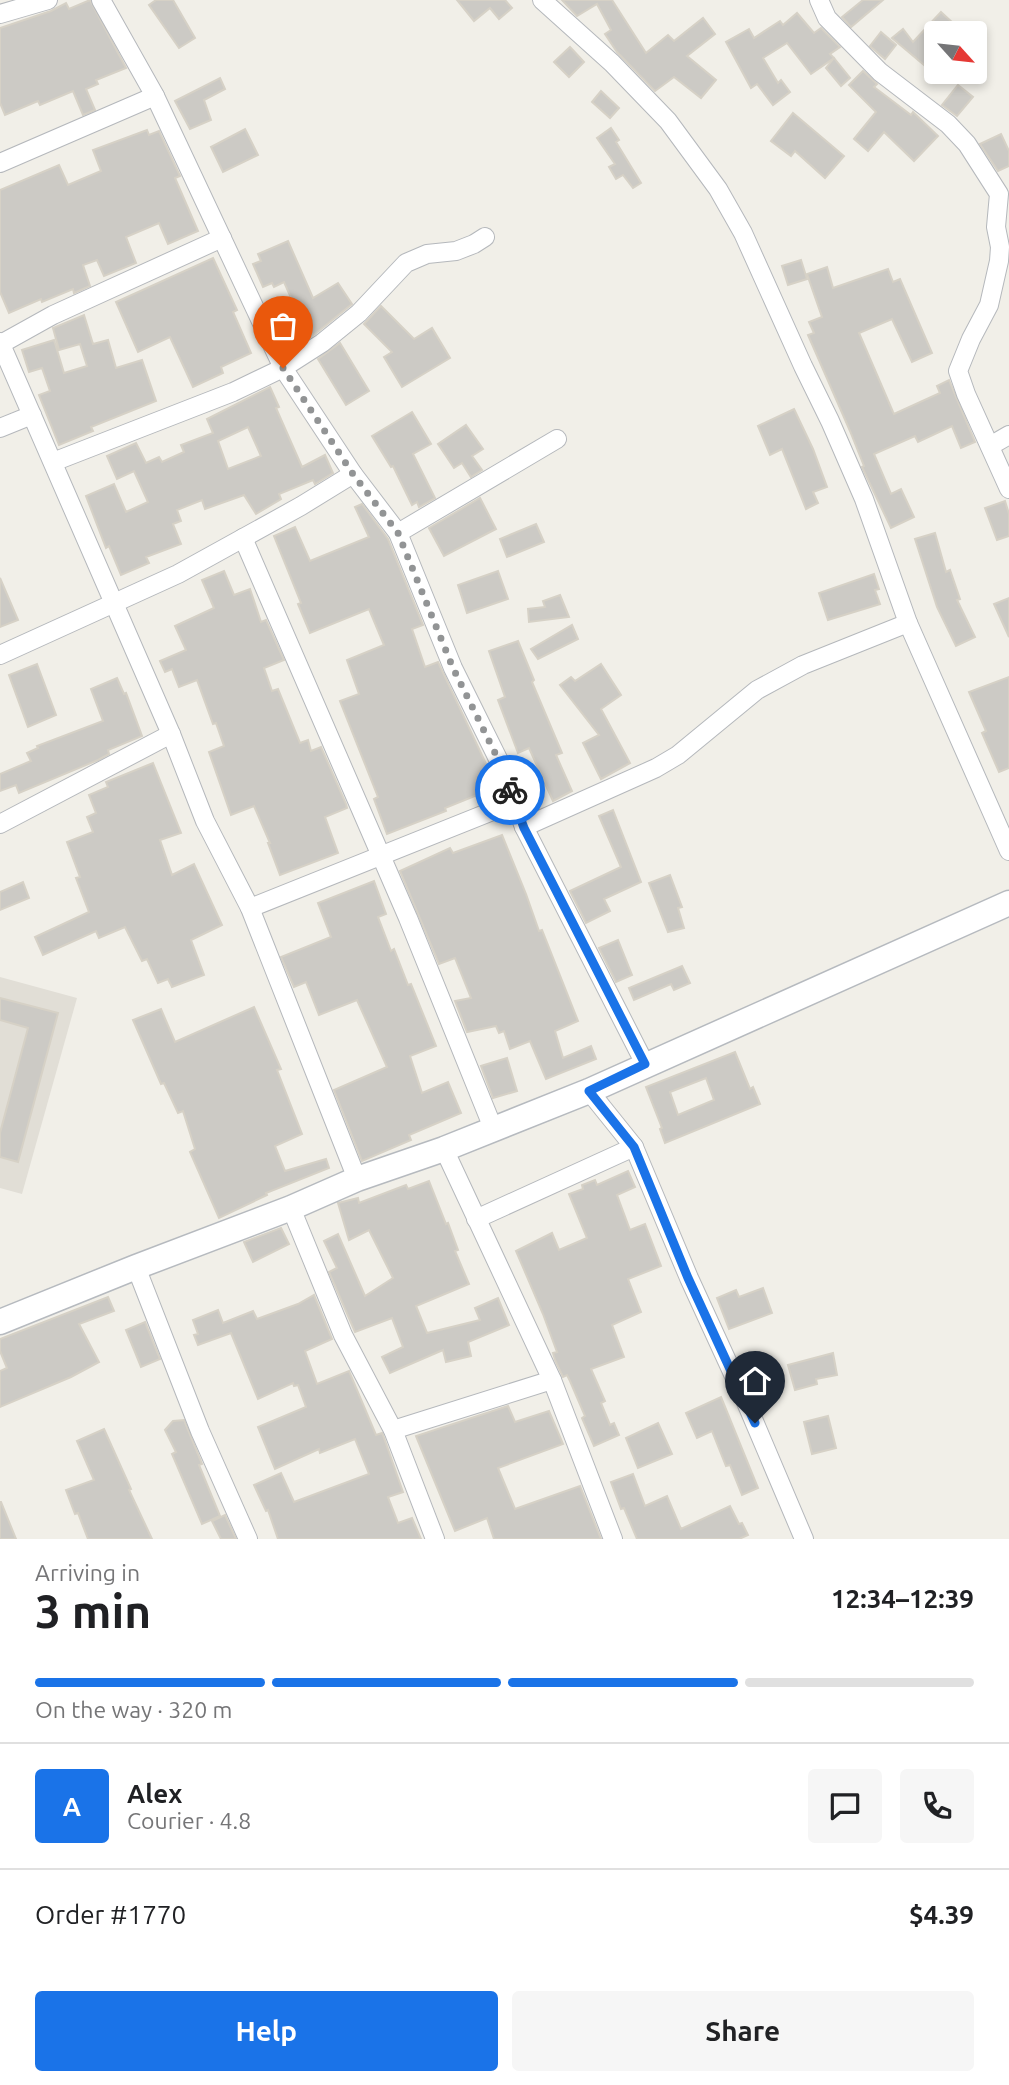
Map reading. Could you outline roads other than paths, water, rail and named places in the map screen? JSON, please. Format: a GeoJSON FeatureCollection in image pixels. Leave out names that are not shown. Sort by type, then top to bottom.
{"type":"FeatureCollection","features":[{"type":"Feature","properties":{"kind":"street"},"geometry":{"type":"LineString","coordinates":[[0,14],[48,0]]}},
{"type":"Feature","properties":{"kind":"street"},"geometry":{"type":"LineString","coordinates":[[101,0],[155,96],[283,368],[353,474],[398,533],[453,668],[502,767],[524,828],[645,1064]]}},
{"type":"Feature","properties":{"kind":"street"},"geometry":{"type":"LineString","coordinates":[[542,0],[612,63],[668,121],[718,188],[743,233],[864,499],[908,623],[1009,851]]}},
{"type":"Feature","properties":{"kind":"street"},"geometry":{"type":"LineString","coordinates":[[819,0],[827,18],[880,72],[948,124],[967,144],[999,194],[996,227],[1000,247],[999,261],[989,304],[958,371],[965,394],[1009,489]]}},
{"type":"Feature","properties":{"kind":"street"},"geometry":{"type":"LineString","coordinates":[[0,163],[155,96]]}},
{"type":"Feature","properties":{"kind":"street"},"geometry":{"type":"LineString","coordinates":[[53,463],[233,392],[283,368],[322,343],[359,313],[406,263],[427,254],[456,251],[485,237]]}},
{"type":"Feature","properties":{"kind":"street"},"geometry":{"type":"LineString","coordinates":[[222,238],[53,315],[0,343],[171,734],[205,821],[250,908],[356,1179]]}},
{"type":"Feature","properties":{"kind":"street"},"geometry":{"type":"LineString","coordinates":[[0,428],[32,415]]}},
{"type":"Feature","properties":{"kind":"street"},"geometry":{"type":"LineString","coordinates":[[989,446],[1009,435]]}},
{"type":"Feature","properties":{"kind":"street"},"geometry":{"type":"LineString","coordinates":[[398,533],[557,439]]}},
{"type":"Feature","properties":{"kind":"street"},"geometry":{"type":"LineString","coordinates":[[0,655],[178,574],[353,474]]}},
{"type":"Feature","properties":{"kind":"street"},"geometry":{"type":"LineString","coordinates":[[243,538],[382,856],[493,1128]]}},
{"type":"Feature","properties":{"kind":"street"},"geometry":{"type":"LineString","coordinates":[[524,828],[656,768],[678,755],[757,690],[803,665],[908,623]]}},
{"type":"Feature","properties":{"kind":"street"},"geometry":{"type":"LineString","coordinates":[[0,824],[171,734]]}},
{"type":"Feature","properties":{"kind":"street"},"geometry":{"type":"LineString","coordinates":[[250,908],[515,802]]}},
{"type":"Feature","properties":{"kind":"street"},"geometry":{"type":"LineString","coordinates":[[0,1322],[291,1208],[356,1179],[444,1149],[589,1091],[1009,903]]}},
{"type":"Feature","properties":{"kind":"street"},"geometry":{"type":"LineString","coordinates":[[589,1091],[634,1147],[688,1278],[746,1400],[804,1539]]}},
{"type":"Feature","properties":{"kind":"street"},"geometry":{"type":"LineString","coordinates":[[476,1219],[634,1147]]}},
{"type":"Feature","properties":{"kind":"street"},"geometry":{"type":"LineString","coordinates":[[444,1149],[552,1380],[613,1539]]}},
{"type":"Feature","properties":{"kind":"street"},"geometry":{"type":"LineString","coordinates":[[291,1208],[343,1335],[393,1430],[435,1539]]}},
{"type":"Feature","properties":{"kind":"street"},"geometry":{"type":"LineString","coordinates":[[136,1267],[200,1431],[248,1539]]}},
{"type":"Feature","properties":{"kind":"street"},"geometry":{"type":"LineString","coordinates":[[393,1430],[552,1380]]}}]}
